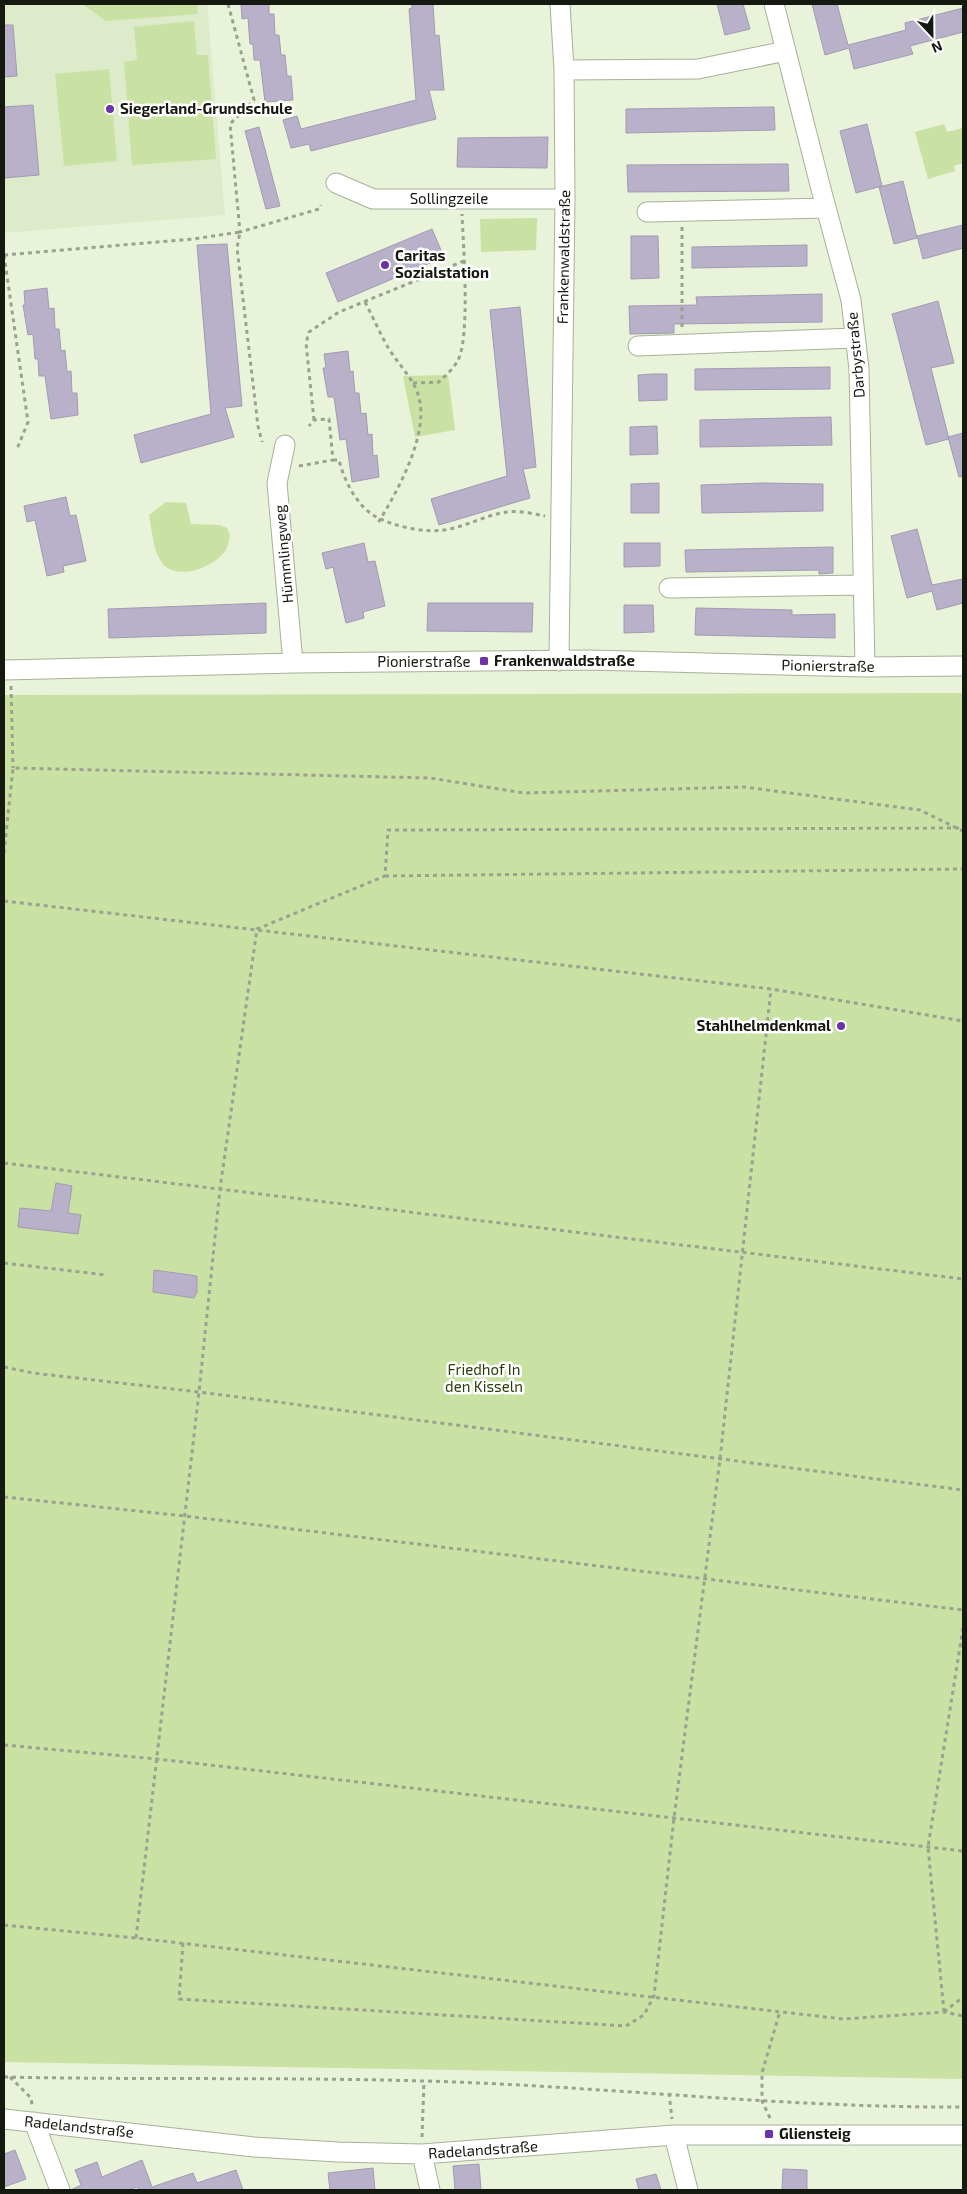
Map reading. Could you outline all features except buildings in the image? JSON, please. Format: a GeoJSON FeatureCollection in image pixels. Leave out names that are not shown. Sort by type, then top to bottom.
{"type":"FeatureCollection","features":[{"type":"Feature","properties":{"kind":"street","name":"Frankenwaldstraße"},"geometry":{"type":"LineString","coordinates":[[559,661],[565,199],[564,70],[560,4]]}},
{"type":"Feature","properties":{"kind":"street","name":"Darbystraße"},"geometry":{"type":"LineString","coordinates":[[774,4],[851,300],[859,369],[864,667]]}},
{"type":"Feature","properties":{"kind":"street"},"geometry":{"type":"LineString","coordinates":[[564,70],[698,69],[786,50]]}},
{"type":"Feature","properties":{"kind":"street","name":"Sollingzeile"},"geometry":{"type":"LineString","coordinates":[[336,183],[373,199],[565,199]]}},
{"type":"Feature","properties":{"kind":"street"},"geometry":{"type":"LineString","coordinates":[[647,212],[826,208]]}},
{"type":"Feature","properties":{"kind":"street"},"geometry":{"type":"LineString","coordinates":[[638,346],[855,338]]}},
{"type":"Feature","properties":{"kind":"street","name":"Hümmlingweg"},"geometry":{"type":"LineString","coordinates":[[285,445],[277,483],[293,663]]}},
{"type":"Feature","properties":{"kind":"street"},"geometry":{"type":"LineString","coordinates":[[669,588],[863,585]]}},
{"type":"Feature","properties":{"kind":"street","name":"Pionierstraße"},"geometry":{"type":"LineString","coordinates":[[7,670],[293,663],[559,661],[864,667],[963,666]]}},
{"type":"Feature","properties":{"kind":"street","name":"Radelandstraße"},"geometry":{"type":"LineString","coordinates":[[4,2119],[254,2147],[422,2154],[674,2135],[963,2135]]}},
{"type":"Feature","properties":{"kind":"street"},"geometry":{"type":"LineString","coordinates":[[34,2122],[60,2190]]}},
{"type":"Feature","properties":{"kind":"street"},"geometry":{"type":"LineString","coordinates":[[674,2135],[688,2190]]}},
{"type":"Feature","properties":{"kind":"street"},"geometry":{"type":"LineString","coordinates":[[422,2154],[430,2190]]}},
{"type":"Feature","properties":{"kind":"path"},"geometry":{"type":"LineString","coordinates":[[228,4],[254,100],[230,124],[240,232],[237,248],[258,426],[262,442]]}},
{"type":"Feature","properties":{"kind":"path"},"geometry":{"type":"LineString","coordinates":[[17,449],[28,422],[4,255],[193,239],[240,232],[319,209],[321,206]]}},
{"type":"Feature","properties":{"kind":"path"},"geometry":{"type":"LineString","coordinates":[[413,383],[439,382],[458,361],[463,342],[464,261],[462,211]]}},
{"type":"Feature","properties":{"kind":"path"},"geometry":{"type":"LineString","coordinates":[[682,211],[682,344]]}},
{"type":"Feature","properties":{"kind":"path"},"geometry":{"type":"LineString","coordinates":[[314,420],[306,343],[309,332],[339,312],[464,261]]}},
{"type":"Feature","properties":{"kind":"path"},"geometry":{"type":"LineString","coordinates":[[365,302],[389,349],[413,383],[420,407],[416,444],[392,501],[378,523]]}},
{"type":"Feature","properties":{"kind":"path"},"geometry":{"type":"LineString","coordinates":[[308,426],[314,420],[329,419],[333,460]]}},
{"type":"Feature","properties":{"kind":"path"},"geometry":{"type":"LineString","coordinates":[[299,466],[339,460],[347,483],[363,506],[372,514],[426,531],[460,527],[508,512],[549,516]]}},
{"type":"Feature","properties":{"kind":"path"},"geometry":{"type":"LineString","coordinates":[[4,853],[13,768],[7,670]]}},
{"type":"Feature","properties":{"kind":"path"},"geometry":{"type":"LineString","coordinates":[[13,768],[430,778],[524,793],[744,787],[920,810],[958,828]]}},
{"type":"Feature","properties":{"kind":"path"},"geometry":{"type":"LineString","coordinates":[[384,876],[388,830],[963,829]]}},
{"type":"Feature","properties":{"kind":"path"},"geometry":{"type":"LineString","coordinates":[[257,929],[384,876],[963,869]]}},
{"type":"Feature","properties":{"kind":"path"},"geometry":{"type":"LineString","coordinates":[[4,901],[771,989],[963,1021]]}},
{"type":"Feature","properties":{"kind":"path"},"geometry":{"type":"LineString","coordinates":[[136,1938],[199,1392],[220,1189],[257,929]]}},
{"type":"Feature","properties":{"kind":"path"},"geometry":{"type":"LineString","coordinates":[[183,1943],[179,1999],[626,2026],[644,2015],[654,1996],[674,1818],[720,1459],[771,989]]}},
{"type":"Feature","properties":{"kind":"path"},"geometry":{"type":"LineString","coordinates":[[4,1163],[963,1279]]}},
{"type":"Feature","properties":{"kind":"path"},"geometry":{"type":"LineString","coordinates":[[4,1263],[106,1275]]}},
{"type":"Feature","properties":{"kind":"path"},"geometry":{"type":"LineString","coordinates":[[4,1367],[33,1373],[199,1392],[963,1490]]}},
{"type":"Feature","properties":{"kind":"path"},"geometry":{"type":"LineString","coordinates":[[4,1497],[185,1516],[963,1610]]}},
{"type":"Feature","properties":{"kind":"path"},"geometry":{"type":"LineString","coordinates":[[944,2012],[928,1847],[963,1628]]}},
{"type":"Feature","properties":{"kind":"path"},"geometry":{"type":"LineString","coordinates":[[4,1745],[157,1760],[963,1851]]}},
{"type":"Feature","properties":{"kind":"path"},"geometry":{"type":"LineString","coordinates":[[4,1925],[183,1943],[843,2019],[944,2012],[963,2016]]}},
{"type":"Feature","properties":{"kind":"path"},"geometry":{"type":"LineString","coordinates":[[944,2012],[963,1997]]}},
{"type":"Feature","properties":{"kind":"path"},"geometry":{"type":"LineString","coordinates":[[772,2123],[762,2102],[762,2073],[780,2011]]}},
{"type":"Feature","properties":{"kind":"path"},"geometry":{"type":"LineString","coordinates":[[4,2077],[424,2081],[669,2093],[762,2102],[963,2107]]}},
{"type":"Feature","properties":{"kind":"path"},"geometry":{"type":"LineString","coordinates":[[9,2077],[30,2098],[34,2122]]}},
{"type":"Feature","properties":{"kind":"path"},"geometry":{"type":"LineString","coordinates":[[422,2154],[424,2081]]}},
{"type":"Feature","properties":{"kind":"path"},"geometry":{"type":"LineString","coordinates":[[669,2093],[674,2135]]}},
{"type":"Feature","properties":{"kind":"shaded area","name":"Siegerland-Grundschule"},"geometry":{"type":"Polygon","coordinates":[[[4,4],[207,4],[225,215],[4,233],[4,4]]]}},
{"type":"Feature","properties":{"kind":"green space"},"geometry":{"type":"Polygon","coordinates":[[[82,4],[197,4],[198,14],[106,21],[82,4]]]}},
{"type":"Feature","properties":{"kind":"green space"},"geometry":{"type":"Polygon","coordinates":[[[194,21],[197,55],[208,55],[216,159],[132,165],[124,62],[137,60],[134,27],[194,21]]]}},
{"type":"Feature","properties":{"kind":"green space"},"geometry":{"type":"Polygon","coordinates":[[[109,69],[117,161],[64,166],[55,74],[109,69]]]}},
{"type":"Feature","properties":{"kind":"green space"},"geometry":{"type":"Polygon","coordinates":[[[944,124],[947,132],[963,128],[963,163],[954,166],[955,171],[928,179],[915,132],[944,124]]]}},
{"type":"Feature","properties":{"kind":"green space"},"geometry":{"type":"Polygon","coordinates":[[[537,218],[536,250],[481,252],[480,219],[537,218]]]}},
{"type":"Feature","properties":{"kind":"green space"},"geometry":{"type":"Polygon","coordinates":[[[448,375],[455,430],[415,437],[403,376],[448,375]]]}},
{"type":"Feature","properties":{"kind":"green space"},"geometry":{"type":"Polygon","coordinates":[[[166,502],[186,503],[191,524],[219,525],[227,528],[230,535],[226,550],[221,556],[205,567],[186,572],[169,569],[162,563],[155,546],[149,515],[166,502]]]}},
{"type":"Feature","properties":{"kind":"green space","name":"Friedhof In den Kisseln"},"geometry":{"type":"Polygon","coordinates":[[[963,693],[963,2079],[4,2062],[4,695],[963,693]]]}},
{"type":"Feature","properties":{"kind":"place","name":"Siegerland-Grundschule"},"geometry":{"type":"Point","coordinates":[110,109]}},
{"type":"Feature","properties":{"kind":"place","name":"Caritas Sozialstation"},"geometry":{"type":"Point","coordinates":[385,265]}},
{"type":"Feature","properties":{"kind":"place","name":"Frankenwaldstraße"},"geometry":{"type":"Point","coordinates":[484,661]}},
{"type":"Feature","properties":{"kind":"place","name":"Stahlhelmdenkmal"},"geometry":{"type":"Point","coordinates":[841,1026]}},
{"type":"Feature","properties":{"kind":"place","name":"Gliensteig"},"geometry":{"type":"Point","coordinates":[769,2134]}}]}
